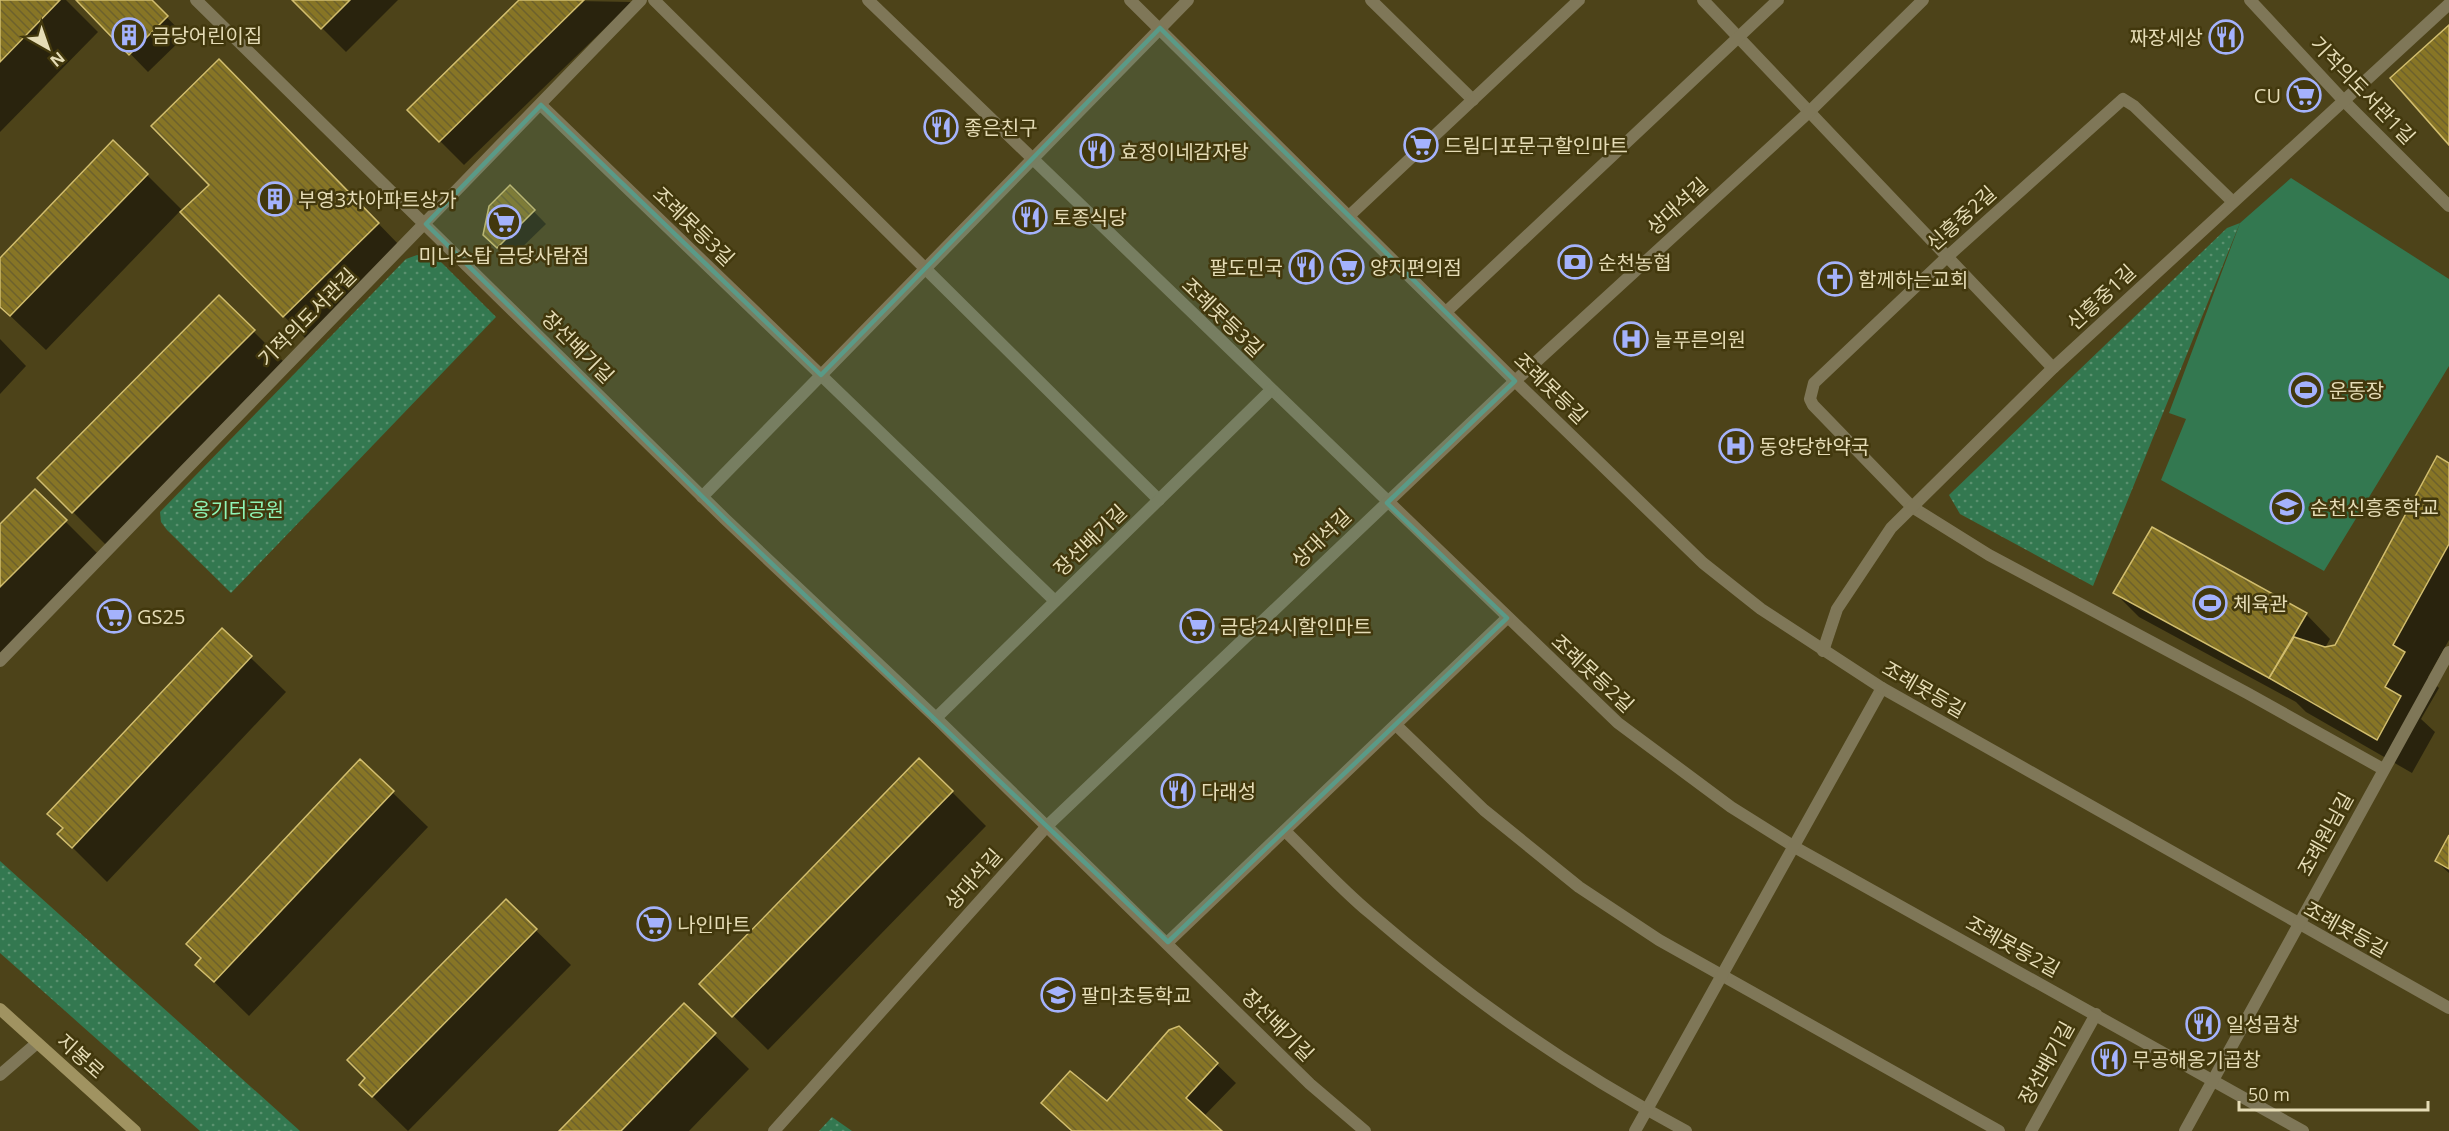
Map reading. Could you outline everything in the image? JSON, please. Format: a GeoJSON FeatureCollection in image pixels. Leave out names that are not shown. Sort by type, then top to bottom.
{"type":"FeatureCollection","features":[{"type":"Feature","properties":{"kind":"main road","name":"지봉로"},"geometry":{"type":"LineString","coordinates":[[0,1009],[135,1131]]}},
{"type":"Feature","properties":{"kind":"street","name":"장선배기길"},"geometry":{"type":"LineString","coordinates":[[196,0],[702,497],[936,718],[1168,942],[1310,1084],[1365,1131]]}},
{"type":"Feature","properties":{"kind":"street","name":"기적의도서관길"},"geometry":{"type":"LineString","coordinates":[[0,661],[426,225],[642,0]]}},
{"type":"Feature","properties":{"kind":"street"},"geometry":{"type":"LineString","coordinates":[[654,0],[1159,501]]}},
{"type":"Feature","properties":{"kind":"street","name":"조례못등3길"},"geometry":{"type":"LineString","coordinates":[[868,0],[1387,503]]}},
{"type":"Feature","properties":{"kind":"street","name":"조례못등길"},"geometry":{"type":"LineString","coordinates":[[1131,0],[1515,381],[1703,562],[1761,609],[1882,688],[2298,925],[2449,1008]]}},
{"type":"Feature","properties":{"kind":"street"},"geometry":{"type":"LineString","coordinates":[[702,497],[1188,0]]}},
{"type":"Feature","properties":{"kind":"street"},"geometry":{"type":"LineString","coordinates":[[1371,0],[1473,100]]}},
{"type":"Feature","properties":{"kind":"street"},"geometry":{"type":"LineString","coordinates":[[1349,216],[1579,0]]}},
{"type":"Feature","properties":{"kind":"street"},"geometry":{"type":"LineString","coordinates":[[1702,0],[2053,368]]}},
{"type":"Feature","properties":{"kind":"street"},"geometry":{"type":"LineString","coordinates":[[1446,312],[1778,0]]}},
{"type":"Feature","properties":{"kind":"street","name":"상대석길"},"geometry":{"type":"LineString","coordinates":[[774,1131],[1047,826],[1515,381],[1809,112],[1923,0]]}},
{"type":"Feature","properties":{"kind":"street","name":"기적의도서관1길"},"geometry":{"type":"LineString","coordinates":[[2250,0],[2343,100],[2449,206]]}},
{"type":"Feature","properties":{"kind":"street","name":"신흥중1길"},"geometry":{"type":"LineString","coordinates":[[1823,651],[1837,609],[1891,528],[2053,368],[2232,201],[2449,4]]}},
{"type":"Feature","properties":{"kind":"street","name":"신흥중2길"},"geometry":{"type":"LineString","coordinates":[[1912,507],[1813,405],[1810,392],[1814,383],[1947,256],[2122,99],[2134,106],[2232,201]]}},
{"type":"Feature","properties":{"kind":"street","name":"조례못등3길"},"geometry":{"type":"LineString","coordinates":[[541,105],[1055,602]]}},
{"type":"Feature","properties":{"kind":"street","name":"장선배기길"},"geometry":{"type":"LineString","coordinates":[[936,718],[1271,390]]}},
{"type":"Feature","properties":{"kind":"street","name":"조례못등2길"},"geometry":{"type":"LineString","coordinates":[[1387,503],[1618,723],[1731,807],[1794,846],[2303,1131]]}},
{"type":"Feature","properties":{"kind":"street"},"geometry":{"type":"LineString","coordinates":[[1912,507],[1989,555],[2247,693],[2383,769]]}},
{"type":"Feature","properties":{"kind":"street"},"geometry":{"type":"LineString","coordinates":[[1168,942],[1507,618]]}},
{"type":"Feature","properties":{"kind":"street","name":"조례원님길"},"geometry":{"type":"LineString","coordinates":[[2185,1131],[2449,651]]}},
{"type":"Feature","properties":{"kind":"street"},"geometry":{"type":"LineString","coordinates":[[1635,1131],[1882,688]]}},
{"type":"Feature","properties":{"kind":"street"},"geometry":{"type":"LineString","coordinates":[[1396,725],[1484,810],[1579,887],[1659,940],[1721,977],[1999,1131]]}},
{"type":"Feature","properties":{"kind":"street"},"geometry":{"type":"LineString","coordinates":[[1285,831],[1369,912],[1455,982],[1558,1057],[1686,1131]]}},
{"type":"Feature","properties":{"kind":"street","name":"장선배기길"},"geometry":{"type":"LineString","coordinates":[[2031,1131],[2096,1014]]}},
{"type":"Feature","properties":{"kind":"street"},"geometry":{"type":"LineString","coordinates":[[0,1075],[37,1043]]}},
{"type":"Feature","properties":{"kind":"highlighted area"},"geometry":{"type":"Polygon","coordinates":[[[1160,28],[1515,381],[1387,503],[1507,618],[1168,942],[725,519],[426,224],[541,105],[821,375],[1160,28]]]}},
{"type":"Feature","properties":{"kind":"green space","name":"운동장"},"geometry":{"type":"Polygon","coordinates":[[[2291,178],[2449,279],[2449,366],[2324,571],[2161,480],[2186,419],[2169,413],[2240,223],[2291,178]]]}},
{"type":"Feature","properties":{"kind":"green space"},"geometry":{"type":"Polygon","coordinates":[[[2240,223],[2093,586],[1960,514],[1949,495],[2227,228],[2240,223]]]}},
{"type":"Feature","properties":{"kind":"green space","name":"옹기터공원"},"geometry":{"type":"Polygon","coordinates":[[[417,255],[441,262],[496,317],[231,593],[167,530],[161,522],[160,512],[406,259],[417,255]]]}},
{"type":"Feature","properties":{"kind":"green space"},"geometry":{"type":"Polygon","coordinates":[[[0,861],[300,1131],[200,1131],[0,953],[0,861]]]}},
{"type":"Feature","properties":{"kind":"green space"},"geometry":{"type":"Polygon","coordinates":[[[832,1117],[852,1131],[819,1131],[832,1117]]]}},
{"type":"Feature","properties":{"kind":"building"},"geometry":{"type":"Polygon","coordinates":[[[0,0],[60,0],[0,62],[0,0]]]}},
{"type":"Feature","properties":{"kind":"building","name":"금당어린이집"},"geometry":{"type":"Polygon","coordinates":[[[76,0],[152,0],[168,16],[129,55],[76,0]]]}},
{"type":"Feature","properties":{"kind":"building"},"geometry":{"type":"Polygon","coordinates":[[[292,0],[350,0],[321,29],[292,0]]]}},
{"type":"Feature","properties":{"kind":"building"},"geometry":{"type":"Polygon","coordinates":[[[519,0],[584,0],[439,142],[407,110],[519,0]]]}},
{"type":"Feature","properties":{"kind":"building"},"geometry":{"type":"Polygon","coordinates":[[[2449,25],[2449,145],[2390,78],[2449,25]]]}},
{"type":"Feature","properties":{"kind":"building","name":"부영3차아파트상가"},"geometry":{"type":"Polygon","coordinates":[[[219,59],[379,223],[283,317],[180,212],[209,185],[151,126],[219,59]]]}},
{"type":"Feature","properties":{"kind":"building"},"geometry":{"type":"Polygon","coordinates":[[[113,140],[148,174],[10,316],[0,307],[0,258],[113,140]]]}},
{"type":"Feature","properties":{"kind":"building","name":"미니스탑 금당사람점"},"geometry":{"type":"Polygon","coordinates":[[[510,185],[535,210],[497,248],[483,235],[489,206],[510,185]]]}},
{"type":"Feature","properties":{"kind":"building"},"geometry":{"type":"Polygon","coordinates":[[[219,295],[255,330],[72,513],[37,478],[219,295]]]}},
{"type":"Feature","properties":{"kind":"building"},"geometry":{"type":"Polygon","coordinates":[[[2437,456],[2449,463],[2449,544],[2393,645],[2405,652],[2385,687],[2401,696],[2377,740],[2269,678],[2294,637],[2325,647],[2335,645],[2437,456]]]}},
{"type":"Feature","properties":{"kind":"building"},"geometry":{"type":"Polygon","coordinates":[[[35,489],[67,520],[0,587],[0,524],[35,489]]]}},
{"type":"Feature","properties":{"kind":"building","name":"체육관"},"geometry":{"type":"Polygon","coordinates":[[[2152,527],[2307,613],[2269,678],[2113,593],[2152,527]]]}},
{"type":"Feature","properties":{"kind":"building"},"geometry":{"type":"Polygon","coordinates":[[[222,628],[252,656],[72,848],[57,834],[63,828],[47,814],[222,628]]]}},
{"type":"Feature","properties":{"kind":"building"},"geometry":{"type":"Polygon","coordinates":[[[919,758],[953,791],[732,1017],[699,984],[919,758]]]}},
{"type":"Feature","properties":{"kind":"building"},"geometry":{"type":"Polygon","coordinates":[[[360,759],[394,791],[214,982],[195,965],[201,958],[186,944],[360,759]]]}},
{"type":"Feature","properties":{"kind":"building"},"geometry":{"type":"Polygon","coordinates":[[[2449,835],[2449,869],[2435,861],[2449,835]]]}},
{"type":"Feature","properties":{"kind":"building"},"geometry":{"type":"Polygon","coordinates":[[[506,899],[537,929],[372,1097],[359,1085],[365,1078],[347,1060],[506,899]]]}},
{"type":"Feature","properties":{"kind":"building"},"geometry":{"type":"Polygon","coordinates":[[[684,1003],[716,1033],[621,1131],[559,1131],[684,1003]]]}},
{"type":"Feature","properties":{"kind":"building"},"geometry":{"type":"Polygon","coordinates":[[[1179,1026],[1218,1063],[1186,1098],[1222,1131],[1072,1131],[1041,1103],[1070,1071],[1107,1101],[1169,1030],[1179,1026]]]}},
{"type":"Feature","properties":{"kind":"place","name":"금당어린이집"},"geometry":{"type":"Point","coordinates":[129,35]}},
{"type":"Feature","properties":{"kind":"place","name":"짜장세상"},"geometry":{"type":"Point","coordinates":[2226,37]}},
{"type":"Feature","properties":{"kind":"place","name":"CU"},"geometry":{"type":"Point","coordinates":[2304,95]}},
{"type":"Feature","properties":{"kind":"place","name":"좋은친구"},"geometry":{"type":"Point","coordinates":[941,127]}},
{"type":"Feature","properties":{"kind":"place","name":"드림디포문구할인마트"},"geometry":{"type":"Point","coordinates":[1421,145]}},
{"type":"Feature","properties":{"kind":"place","name":"효정이네감자탕"},"geometry":{"type":"Point","coordinates":[1097,151]}},
{"type":"Feature","properties":{"kind":"place","name":"부영3차아파트상가"},"geometry":{"type":"Point","coordinates":[275,199]}},
{"type":"Feature","properties":{"kind":"place","name":"토종식당"},"geometry":{"type":"Point","coordinates":[1030,217]}},
{"type":"Feature","properties":{"kind":"place","name":"미니스탑 금당사람점"},"geometry":{"type":"Point","coordinates":[504,222]}},
{"type":"Feature","properties":{"kind":"place","name":"순천농협"},"geometry":{"type":"Point","coordinates":[1575,262]}},
{"type":"Feature","properties":{"kind":"place","name":"팔도민국"},"geometry":{"type":"Point","coordinates":[1306,267]}},
{"type":"Feature","properties":{"kind":"place","name":"양지편의점"},"geometry":{"type":"Point","coordinates":[1347,267]}},
{"type":"Feature","properties":{"kind":"place","name":"함께하는교회"},"geometry":{"type":"Point","coordinates":[1835,279]}},
{"type":"Feature","properties":{"kind":"place","name":"늘푸른의원"},"geometry":{"type":"Point","coordinates":[1631,339]}},
{"type":"Feature","properties":{"kind":"place","name":"운동장"},"geometry":{"type":"Point","coordinates":[2306,390]}},
{"type":"Feature","properties":{"kind":"place","name":"동양당한약국"},"geometry":{"type":"Point","coordinates":[1736,446]}},
{"type":"Feature","properties":{"kind":"place","name":"순천신흥중학교"},"geometry":{"type":"Point","coordinates":[2287,507]}},
{"type":"Feature","properties":{"kind":"place","name":"체육관"},"geometry":{"type":"Point","coordinates":[2210,603]}},
{"type":"Feature","properties":{"kind":"place","name":"GS25"},"geometry":{"type":"Point","coordinates":[114,616]}},
{"type":"Feature","properties":{"kind":"place","name":"금당24시할인마트"},"geometry":{"type":"Point","coordinates":[1197,626]}},
{"type":"Feature","properties":{"kind":"place","name":"다래성"},"geometry":{"type":"Point","coordinates":[1178,791]}},
{"type":"Feature","properties":{"kind":"place","name":"나인마트"},"geometry":{"type":"Point","coordinates":[654,924]}},
{"type":"Feature","properties":{"kind":"place","name":"팔마초등학교"},"geometry":{"type":"Point","coordinates":[1058,995]}},
{"type":"Feature","properties":{"kind":"place","name":"일성곱창"},"geometry":{"type":"Point","coordinates":[2203,1024]}},
{"type":"Feature","properties":{"kind":"place","name":"무공해옹기곱창"},"geometry":{"type":"Point","coordinates":[2109,1059]}}]}
